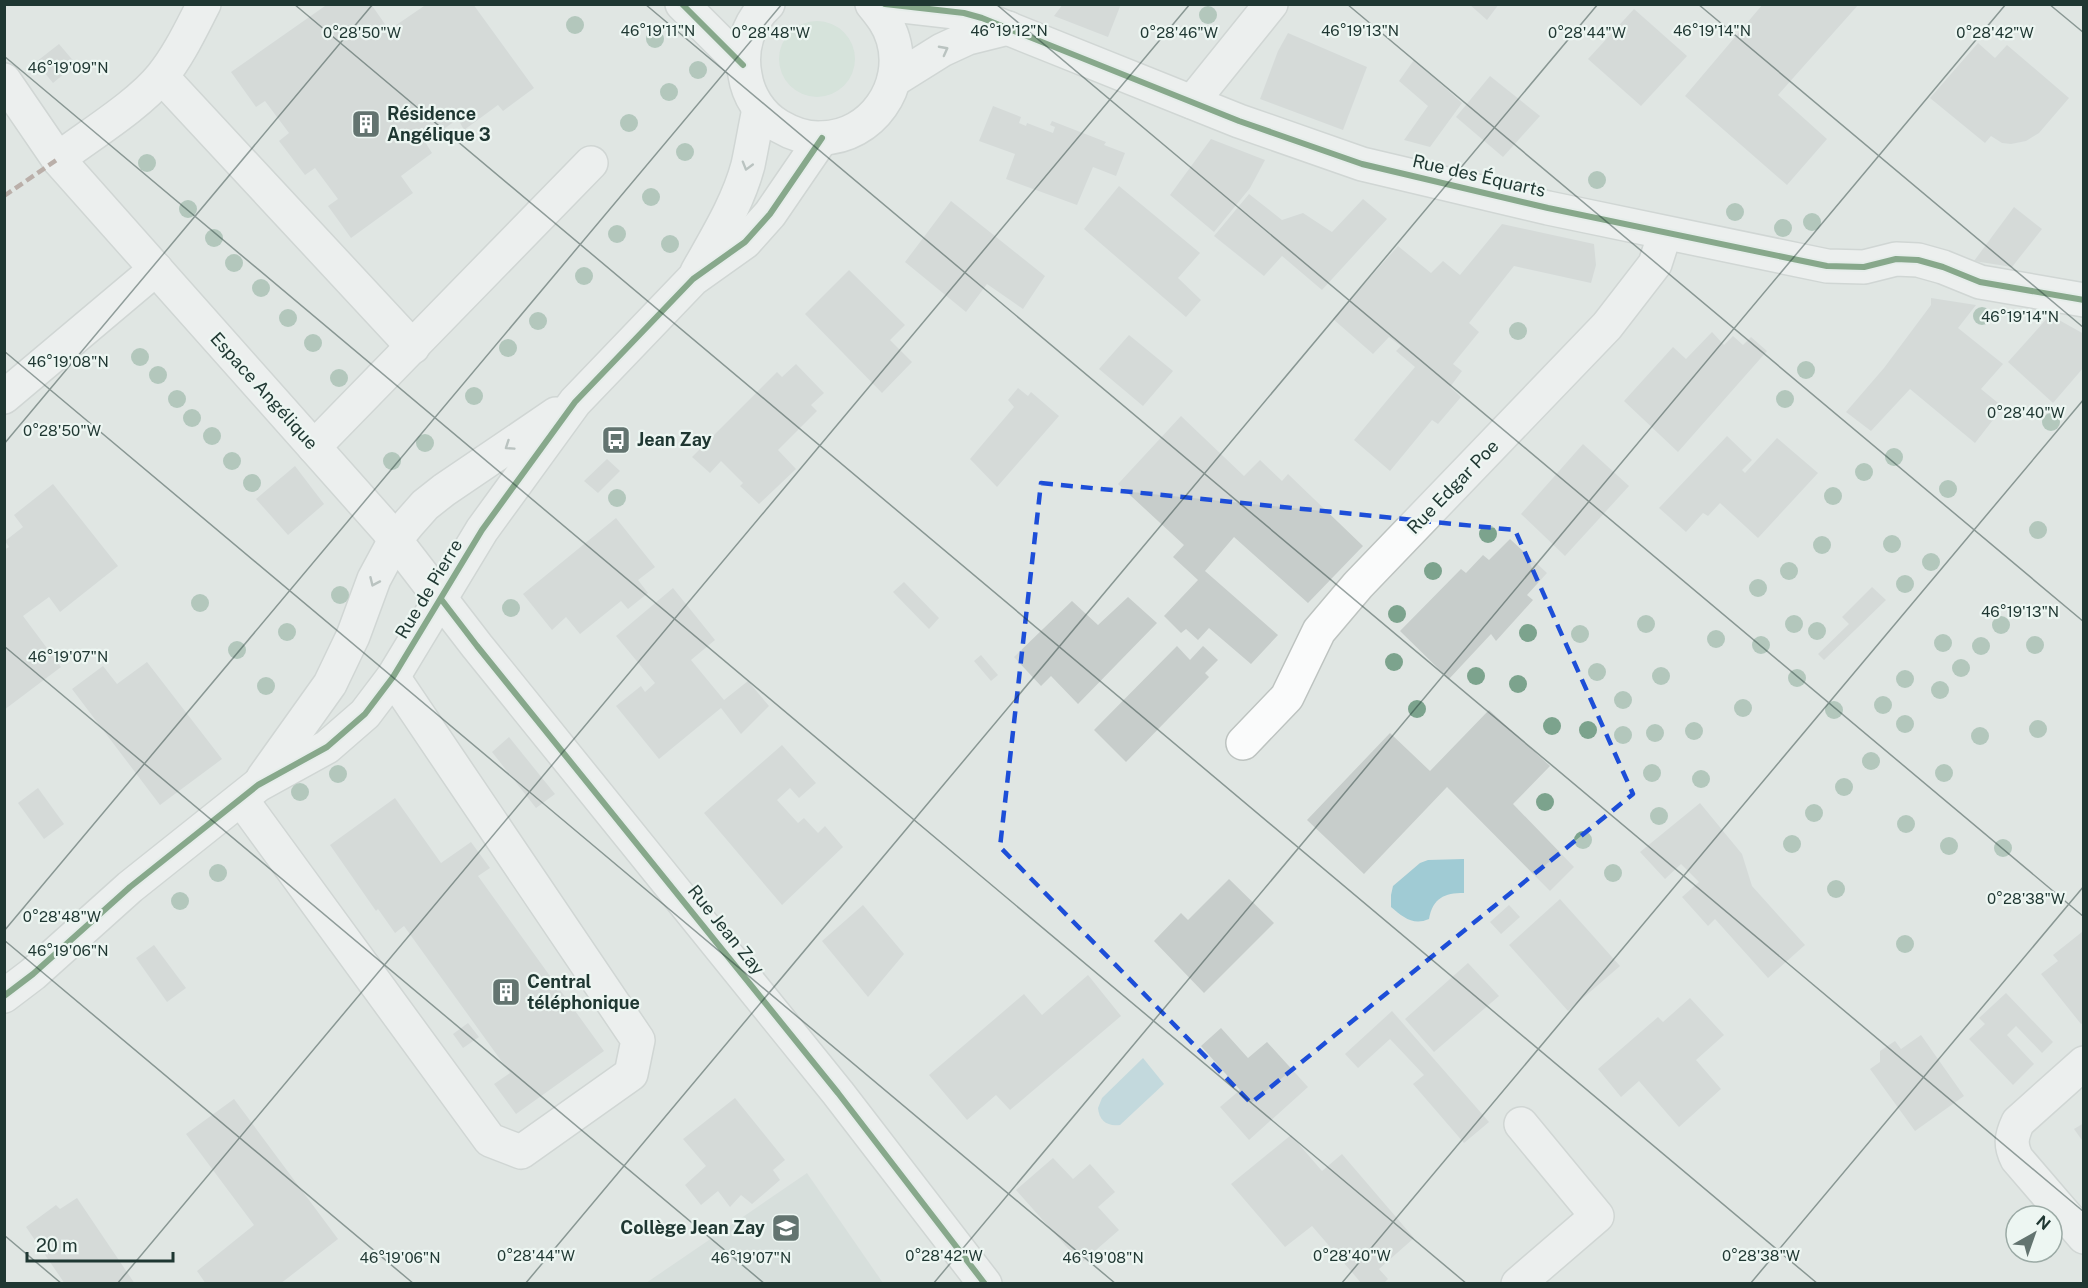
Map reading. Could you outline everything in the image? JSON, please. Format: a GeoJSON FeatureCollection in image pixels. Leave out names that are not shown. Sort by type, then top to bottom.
{"type":"FeatureCollection","features":[{"type":"Feature","properties":{"kind":"street"},"geometry":{"type":"LineString","coordinates":[[57,159],[141,97],[162,77],[204,4]]}},
{"type":"Feature","properties":{"kind":"street"},"geometry":{"type":"LineString","coordinates":[[682,4],[743,65]]}},
{"type":"Feature","properties":{"kind":"street"},"geometry":{"type":"LineString","coordinates":[[768,4],[750,27],[744,45],[743,65],[747,88],[759,109],[772,122],[787,131],[822,138],[847,134],[868,121],[885,103],[894,80],[897,59],[893,38],[884,19],[872,4]]}},
{"type":"Feature","properties":{"kind":"street","name":"Rue des Équarts"},"geometry":{"type":"LineString","coordinates":[[885,4],[964,13],[1008,28],[1239,121],[1362,164],[1665,233],[1827,266],[1864,267],[1896,259],[1918,260],[1944,267],[1980,282],[2084,300]]}},
{"type":"Feature","properties":{"kind":"street"},"geometry":{"type":"LineString","coordinates":[[1192,102],[1271,4]]}},
{"type":"Feature","properties":{"kind":"street"},"geometry":{"type":"LineString","coordinates":[[894,80],[942,50],[968,38],[1008,28]]}},
{"type":"Feature","properties":{"kind":"street"},"geometry":{"type":"LineString","coordinates":[[162,77],[413,347]]}},
{"type":"Feature","properties":{"kind":"street","name":"Espace Angélique"},"geometry":{"type":"LineString","coordinates":[[4,80],[57,159],[395,540]]}},
{"type":"Feature","properties":{"kind":"street","name":"Rue de Pierre"},"geometry":{"type":"LineString","coordinates":[[693,279],[723,225],[739,190],[747,166],[759,109]]}},
{"type":"Feature","properties":{"kind":"street","name":"Rue de Pierre"},"geometry":{"type":"LineString","coordinates":[[4,996],[33,974],[130,886],[250,792],[327,747],[365,714],[393,676],[482,530],[574,402],[693,279],[745,242],[770,214],[822,138]]}},
{"type":"Feature","properties":{"kind":"street"},"geometry":{"type":"LineString","coordinates":[[314,447],[591,163]]}},
{"type":"Feature","properties":{"kind":"street","name":"Rue Edgar Poe"},"geometry":{"type":"LineString","coordinates":[[1243,743],[1287,697],[1319,631],[1358,585],[1614,317],[1655,264],[1665,233]]}},
{"type":"Feature","properties":{"kind":"street"},"geometry":{"type":"LineString","coordinates":[[4,397],[156,269]]}},
{"type":"Feature","properties":{"kind":"street","name":"Rue de Pierre"},"geometry":{"type":"LineString","coordinates":[[250,792],[330,684],[353,636],[374,579],[395,540],[425,506],[444,490],[574,402]]}},
{"type":"Feature","properties":{"kind":"street","name":"Rue Jean Zay"},"geometry":{"type":"LineString","coordinates":[[395,540],[838,1093],[985,1284]]}},
{"type":"Feature","properties":{"kind":"street"},"geometry":{"type":"LineString","coordinates":[[250,792],[490,1140],[521,1152],[631,1074],[638,1040],[393,676]]}},
{"type":"Feature","properties":{"kind":"street","name":"Rue de Pierre"},"geometry":{"type":"LineString","coordinates":[[4,967],[130,886]]}},
{"type":"Feature","properties":{"kind":"street"},"geometry":{"type":"LineString","coordinates":[[2084,1063],[2018,1122],[2011,1146],[2017,1159],[2084,1237]]}},
{"type":"Feature","properties":{"kind":"street"},"geometry":{"type":"LineString","coordinates":[[1518,1284],[1597,1215],[1521,1124]]}},
{"type":"Feature","properties":{"kind":"highlighted area"},"geometry":{"type":"Polygon","coordinates":[[[1041,483],[1515,530],[1633,794],[1251,1103],[1000,847],[1041,483]]]}},
{"type":"Feature","properties":{"kind":"shaded area","name":"Collège Jean Zay"},"geometry":{"type":"Polygon","coordinates":[[[807,1173],[883,1283],[646,1283],[807,1173]]]}},
{"type":"Feature","properties":{"kind":"green space"},"geometry":{"type":"Polygon","coordinates":[[[810,21],[824,21],[838,27],[849,38],[855,52],[852,74],[844,86],[824,97],[810,97],[796,91],[785,80],[779,66],[779,52],[785,38],[796,27],[810,21]]]}},
{"type":"Feature","properties":{"kind":"water"},"geometry":{"type":"Polygon","coordinates":[[[1464,859],[1464,893],[1440,898],[1433,906],[1429,919],[1413,921],[1391,907],[1393,886],[1420,863],[1428,860],[1464,859]]]}},
{"type":"Feature","properties":{"kind":"water"},"geometry":{"type":"Polygon","coordinates":[[[1143,1058],[1164,1084],[1120,1125],[1108,1124],[1102,1119],[1098,1108],[1102,1098],[1143,1058]]]}},
{"type":"Feature","properties":{"kind":"building","name":"Résidence Angélique 3"},"geometry":{"type":"Polygon","coordinates":[[[324,4],[371,4],[389,30],[424,6],[423,4],[473,4],[534,88],[503,111],[498,105],[464,130],[458,119],[425,142],[432,153],[401,176],[413,193],[351,238],[328,206],[338,199],[315,168],[305,175],[279,141],[289,133],[265,101],[256,107],[231,72],[325,6],[324,4]]]}},
{"type":"Feature","properties":{"kind":"building"},"geometry":{"type":"Polygon","coordinates":[[[1063,4],[1121,4],[1108,37],[1054,16],[1063,4]]]}},
{"type":"Feature","properties":{"kind":"building"},"geometry":{"type":"Polygon","coordinates":[[[1469,4],[1499,4],[1487,20],[1469,4]]]}},
{"type":"Feature","properties":{"kind":"building"},"geometry":{"type":"Polygon","coordinates":[[[1763,4],[1859,4],[1778,95],[1827,139],[1787,185],[1685,96],[1763,4]]]}},
{"type":"Feature","properties":{"kind":"building"},"geometry":{"type":"Polygon","coordinates":[[[1634,9],[1687,56],[1641,106],[1588,59],[1634,9]]]}},
{"type":"Feature","properties":{"kind":"building"},"geometry":{"type":"Polygon","coordinates":[[[1288,33],[1367,67],[1343,130],[1260,99],[1278,51],[1288,33]]]}},
{"type":"Feature","properties":{"kind":"building"},"geometry":{"type":"Polygon","coordinates":[[[1978,43],[1995,58],[2007,45],[2069,98],[2039,133],[2026,141],[2002,143],[1991,136],[1985,143],[1930,98],[1978,43]]]}},
{"type":"Feature","properties":{"kind":"building"},"geometry":{"type":"Polygon","coordinates":[[[59,44],[76,64],[53,83],[36,62],[59,44]]]}},
{"type":"Feature","properties":{"kind":"building"},"geometry":{"type":"Polygon","coordinates":[[[1414,60],[1462,103],[1430,147],[1404,140],[1428,106],[1399,81],[1414,60]]]}},
{"type":"Feature","properties":{"kind":"building"},"geometry":{"type":"Polygon","coordinates":[[[1490,76],[1540,116],[1503,157],[1456,117],[1490,76]]]}},
{"type":"Feature","properties":{"kind":"building"},"geometry":{"type":"Polygon","coordinates":[[[993,106],[1021,117],[1019,123],[1026,126],[1027,123],[1053,133],[1055,127],[1050,125],[1052,121],[1106,142],[1104,145],[1125,153],[1116,176],[1093,167],[1077,205],[1006,179],[1015,154],[979,141],[993,106]]]}},
{"type":"Feature","properties":{"kind":"building"},"geometry":{"type":"Polygon","coordinates":[[[1211,139],[1265,160],[1250,188],[1214,232],[1170,195],[1211,139]]]}},
{"type":"Feature","properties":{"kind":"building"},"geometry":{"type":"Polygon","coordinates":[[[1119,186],[1200,253],[1178,278],[1201,300],[1186,317],[1084,229],[1119,186]]]}},
{"type":"Feature","properties":{"kind":"building"},"geometry":{"type":"Polygon","coordinates":[[[1249,194],[1282,220],[1303,213],[1332,232],[1363,199],[1387,219],[1322,290],[1282,256],[1264,276],[1214,236],[1249,194]]]}},
{"type":"Feature","properties":{"kind":"building"},"geometry":{"type":"Polygon","coordinates":[[[951,201],[1045,276],[1023,309],[987,284],[966,312],[905,262],[951,201]]]}},
{"type":"Feature","properties":{"kind":"building"},"geometry":{"type":"Polygon","coordinates":[[[2014,207],[2042,229],[2012,267],[1974,261],[2014,207]]]}},
{"type":"Feature","properties":{"kind":"building"},"geometry":{"type":"Polygon","coordinates":[[[1502,224],[1594,244],[1596,265],[1591,283],[1514,266],[1469,323],[1479,332],[1453,364],[1462,371],[1450,387],[1461,397],[1438,424],[1432,420],[1390,471],[1354,440],[1415,367],[1396,351],[1401,346],[1389,337],[1373,354],[1333,319],[1398,246],[1431,273],[1443,261],[1460,275],[1502,224]]]}},
{"type":"Feature","properties":{"kind":"building"},"geometry":{"type":"Polygon","coordinates":[[[849,270],[905,325],[890,340],[912,362],[882,393],[805,314],[849,270]]]}},
{"type":"Feature","properties":{"kind":"building"},"geometry":{"type":"Polygon","coordinates":[[[1931,298],[1976,305],[1958,328],[2003,364],[1981,389],[2003,407],[1975,443],[1910,389],[1871,431],[1846,412],[1884,368],[1931,305],[1931,298]]]}},
{"type":"Feature","properties":{"kind":"building"},"geometry":{"type":"Polygon","coordinates":[[[2050,315],[2084,334],[2084,367],[2053,403],[2008,362],[2050,315]]]}},
{"type":"Feature","properties":{"kind":"building"},"geometry":{"type":"Polygon","coordinates":[[[1712,332],[1724,345],[1733,336],[1743,345],[1751,337],[1767,351],[1678,452],[1624,401],[1673,347],[1686,359],[1712,332]]]}},
{"type":"Feature","properties":{"kind":"building"},"geometry":{"type":"Polygon","coordinates":[[[1129,335],[1173,371],[1143,406],[1099,369],[1129,335]]]}},
{"type":"Feature","properties":{"kind":"building"},"geometry":{"type":"Polygon","coordinates":[[[796,364],[824,393],[811,405],[817,411],[778,450],[796,469],[759,504],[740,486],[743,483],[721,461],[710,473],[692,457],[777,372],[782,377],[796,364]]]}},
{"type":"Feature","properties":{"kind":"building"},"geometry":{"type":"Polygon","coordinates":[[[1018,388],[1028,396],[1031,392],[1059,416],[997,487],[970,459],[1014,407],[1008,400],[1018,388]]]}},
{"type":"Feature","properties":{"kind":"building"},"geometry":{"type":"Polygon","coordinates":[[[1181,416],[1244,476],[1260,460],[1282,481],[1288,474],[1363,546],[1308,603],[1234,537],[1205,571],[1278,635],[1251,664],[1209,628],[1198,640],[1186,629],[1181,633],[1164,616],[1198,580],[1173,557],[1184,545],[1118,484],[1181,416]]]}},
{"type":"Feature","properties":{"kind":"building"},"geometry":{"type":"Polygon","coordinates":[[[1727,436],[1752,460],[1742,470],[1745,473],[1777,438],[1818,473],[1758,538],[1720,503],[1708,516],[1703,513],[1686,532],[1659,508],[1727,436]]]}},
{"type":"Feature","properties":{"kind":"building"},"geometry":{"type":"Polygon","coordinates":[[[1583,444],[1629,486],[1565,556],[1521,514],[1583,444]]]}},
{"type":"Feature","properties":{"kind":"building"},"geometry":{"type":"Polygon","coordinates":[[[607,459],[620,471],[598,493],[584,481],[607,459]]]}},
{"type":"Feature","properties":{"kind":"building"},"geometry":{"type":"Polygon","coordinates":[[[295,466],[324,504],[288,535],[256,499],[295,466]]]}},
{"type":"Feature","properties":{"kind":"building"},"geometry":{"type":"Polygon","coordinates":[[[53,484],[118,566],[60,612],[49,597],[23,616],[61,667],[4,710],[4,550],[9,547],[5,541],[23,527],[14,515],[53,484]]]}},
{"type":"Feature","properties":{"kind":"building"},"geometry":{"type":"Polygon","coordinates":[[[616,518],[655,567],[638,580],[648,593],[628,609],[621,601],[580,634],[566,617],[552,630],[523,594],[616,518]]]}},
{"type":"Feature","properties":{"kind":"building"},"geometry":{"type":"Polygon","coordinates":[[[1510,539],[1547,573],[1527,595],[1533,600],[1496,641],[1491,634],[1449,679],[1400,631],[1461,569],[1466,573],[1483,555],[1489,560],[1510,539]]]}},
{"type":"Feature","properties":{"kind":"building"},"geometry":{"type":"Polygon","coordinates":[[[904,582],[939,618],[929,629],[893,592],[904,582]]]}},
{"type":"Feature","properties":{"kind":"building"},"geometry":{"type":"Polygon","coordinates":[[[1872,587],[1886,600],[1824,660],[1818,654],[1849,624],[1842,617],[1872,587]]]}},
{"type":"Feature","properties":{"kind":"building"},"geometry":{"type":"Polygon","coordinates":[[[673,588],[715,640],[691,660],[724,700],[748,681],[769,706],[741,734],[721,708],[659,759],[616,706],[641,686],[645,692],[655,683],[616,636],[673,588]]]}},
{"type":"Feature","properties":{"kind":"building"},"geometry":{"type":"Polygon","coordinates":[[[1128,597],[1157,623],[1078,704],[1051,676],[1041,686],[1014,657],[1072,601],[1098,625],[1128,597]]]}},
{"type":"Feature","properties":{"kind":"building"},"geometry":{"type":"Polygon","coordinates":[[[1177,646],[1190,660],[1203,646],[1218,660],[1205,673],[1209,677],[1126,762],[1094,730],[1177,646]]]}},
{"type":"Feature","properties":{"kind":"building"},"geometry":{"type":"Polygon","coordinates":[[[981,655],[998,675],[991,681],[974,661],[981,655]]]}},
{"type":"Feature","properties":{"kind":"building"},"geometry":{"type":"Polygon","coordinates":[[[147,662],[222,759],[160,805],[72,689],[103,666],[117,684],[147,662]]]}},
{"type":"Feature","properties":{"kind":"building"},"geometry":{"type":"Polygon","coordinates":[[[1489,710],[1550,766],[1513,804],[1574,867],[1550,891],[1447,787],[1364,874],[1307,820],[1390,733],[1430,771],[1489,710]]]}},
{"type":"Feature","properties":{"kind":"building"},"geometry":{"type":"Polygon","coordinates":[[[509,737],[555,794],[536,808],[492,752],[509,737]]]}},
{"type":"Feature","properties":{"kind":"building"},"geometry":{"type":"Polygon","coordinates":[[[782,745],[816,783],[799,798],[790,788],[777,800],[798,823],[804,818],[818,833],[825,826],[843,847],[782,905],[704,813],[782,745]]]}},
{"type":"Feature","properties":{"kind":"building"},"geometry":{"type":"Polygon","coordinates":[[[38,788],[64,824],[44,839],[18,803],[38,788]]]}},
{"type":"Feature","properties":{"kind":"building","name":"Central téléphonique"},"geometry":{"type":"Polygon","coordinates":[[[395,798],[441,863],[471,842],[490,868],[478,876],[604,1051],[516,1114],[494,1084],[510,1073],[404,926],[395,933],[378,909],[376,911],[330,845],[395,798]]]}},
{"type":"Feature","properties":{"kind":"building"},"geometry":{"type":"Polygon","coordinates":[[[1700,803],[1742,854],[1752,886],[1805,945],[1768,978],[1715,919],[1708,926],[1682,897],[1699,882],[1681,864],[1665,879],[1640,852],[1700,803]]]}},
{"type":"Feature","properties":{"kind":"building"},"geometry":{"type":"Polygon","coordinates":[[[1229,879],[1274,923],[1204,993],[1154,941],[1181,913],[1188,920],[1229,879]]]}},
{"type":"Feature","properties":{"kind":"building"},"geometry":{"type":"Polygon","coordinates":[[[1560,899],[1620,966],[1568,1011],[1509,945],[1560,899]]]}},
{"type":"Feature","properties":{"kind":"building"},"geometry":{"type":"Polygon","coordinates":[[[863,905],[904,954],[868,997],[822,941],[863,905]]]}},
{"type":"Feature","properties":{"kind":"building"},"geometry":{"type":"Polygon","coordinates":[[[1509,905],[1520,917],[1501,934],[1490,922],[1509,905]]]}},
{"type":"Feature","properties":{"kind":"building"},"geometry":{"type":"Polygon","coordinates":[[[2082,932],[2084,1022],[2081,1024],[2041,974],[2058,961],[2053,955],[2082,932]]]}},
{"type":"Feature","properties":{"kind":"building"},"geometry":{"type":"Polygon","coordinates":[[[154,945],[186,988],[167,1002],[136,958],[154,945]]]}},
{"type":"Feature","properties":{"kind":"building"},"geometry":{"type":"Polygon","coordinates":[[[1468,963],[1499,996],[1434,1052],[1405,1019],[1468,963]]]}},
{"type":"Feature","properties":{"kind":"building"},"geometry":{"type":"Polygon","coordinates":[[[1088,975],[1121,1016],[1010,1110],[996,1095],[967,1120],[929,1075],[1024,994],[1042,1015],[1088,975]]]}},
{"type":"Feature","properties":{"kind":"building"},"geometry":{"type":"Polygon","coordinates":[[[2006,993],[2053,1042],[2042,1053],[2016,1026],[2007,1035],[2034,1064],[2013,1085],[1969,1039],[1985,1024],[1979,1018],[2006,993]]]}},
{"type":"Feature","properties":{"kind":"building"},"geometry":{"type":"Polygon","coordinates":[[[1690,998],[1724,1035],[1696,1060],[1721,1089],[1679,1127],[1639,1081],[1621,1097],[1598,1069],[1658,1017],[1663,1022],[1690,998]]]}},
{"type":"Feature","properties":{"kind":"building"},"geometry":{"type":"Polygon","coordinates":[[[1392,1011],[1489,1122],[1464,1143],[1413,1084],[1424,1075],[1390,1039],[1358,1068],[1345,1054],[1392,1011]]]}},
{"type":"Feature","properties":{"kind":"building"},"geometry":{"type":"Polygon","coordinates":[[[468,1023],[479,1037],[463,1048],[453,1034],[468,1023]]]}},
{"type":"Feature","properties":{"kind":"building"},"geometry":{"type":"Polygon","coordinates":[[[1221,1028],[1248,1058],[1267,1042],[1308,1087],[1249,1140],[1220,1107],[1240,1090],[1201,1046],[1221,1028]]]}},
{"type":"Feature","properties":{"kind":"building"},"geometry":{"type":"Polygon","coordinates":[[[1921,1035],[1964,1096],[1915,1131],[1870,1069],[1880,1062],[1880,1051],[1895,1041],[1901,1049],[1921,1035]]]}},
{"type":"Feature","properties":{"kind":"building"},"geometry":{"type":"Polygon","coordinates":[[[735,1098],[785,1160],[773,1170],[780,1180],[752,1204],[741,1195],[730,1207],[718,1191],[701,1205],[685,1185],[706,1166],[683,1139],[735,1098]]]}},
{"type":"Feature","properties":{"kind":"building"},"geometry":{"type":"Polygon","coordinates":[[[234,1099],[338,1239],[280,1284],[206,1284],[197,1271],[254,1225],[186,1134],[234,1099]]]}},
{"type":"Feature","properties":{"kind":"building"},"geometry":{"type":"Polygon","coordinates":[[[2084,1123],[2084,1143],[2074,1129],[2084,1123]]]}},
{"type":"Feature","properties":{"kind":"building"},"geometry":{"type":"Polygon","coordinates":[[[1291,1135],[1322,1171],[1342,1154],[1414,1238],[1379,1269],[1388,1279],[1383,1284],[1362,1284],[1312,1226],[1285,1247],[1231,1184],[1291,1135]]]}},
{"type":"Feature","properties":{"kind":"building"},"geometry":{"type":"Polygon","coordinates":[[[1053,1158],[1073,1179],[1090,1164],[1115,1192],[1098,1207],[1119,1230],[1081,1263],[1016,1190],[1053,1158]]]}},
{"type":"Feature","properties":{"kind":"building"},"geometry":{"type":"Polygon","coordinates":[[[77,1198],[135,1284],[65,1284],[26,1227],[56,1205],[60,1209],[77,1198]]]}},
{"type":"Feature","properties":{"kind":"marked path"},"geometry":{"type":"LineString","coordinates":[[4,196],[58,159]]}},
{"type":"Feature","properties":{"kind":"cycle path"},"geometry":{"type":"LineString","coordinates":[[682,4],[743,65]]}},
{"type":"Feature","properties":{"kind":"cycle path"},"geometry":{"type":"LineString","coordinates":[[885,4],[964,13],[982,18],[1239,121],[1362,164],[1548,208],[1827,266],[1864,267],[1896,259],[1918,260],[1980,282],[2084,300]]}},
{"type":"Feature","properties":{"kind":"cycle path"},"geometry":{"type":"LineString","coordinates":[[4,996],[33,974],[130,887],[258,785],[327,747],[365,714],[393,677],[482,530],[575,402],[693,279],[745,242],[770,214],[822,138]]}},
{"type":"Feature","properties":{"kind":"cycle path"},"geometry":{"type":"LineString","coordinates":[[441,599],[838,1093],[985,1284]]}},
{"type":"Feature","properties":{"kind":"place","name":"Résidence Angélique 3"},"geometry":{"type":"Point","coordinates":[366,124]}},
{"type":"Feature","properties":{"kind":"place","name":"Jean Zay"},"geometry":{"type":"Point","coordinates":[616,440]}},
{"type":"Feature","properties":{"kind":"place","name":"Central téléphonique"},"geometry":{"type":"Point","coordinates":[506,992]}},
{"type":"Feature","properties":{"kind":"place","name":"Collège Jean Zay"},"geometry":{"type":"Point","coordinates":[786,1228]}}]}
